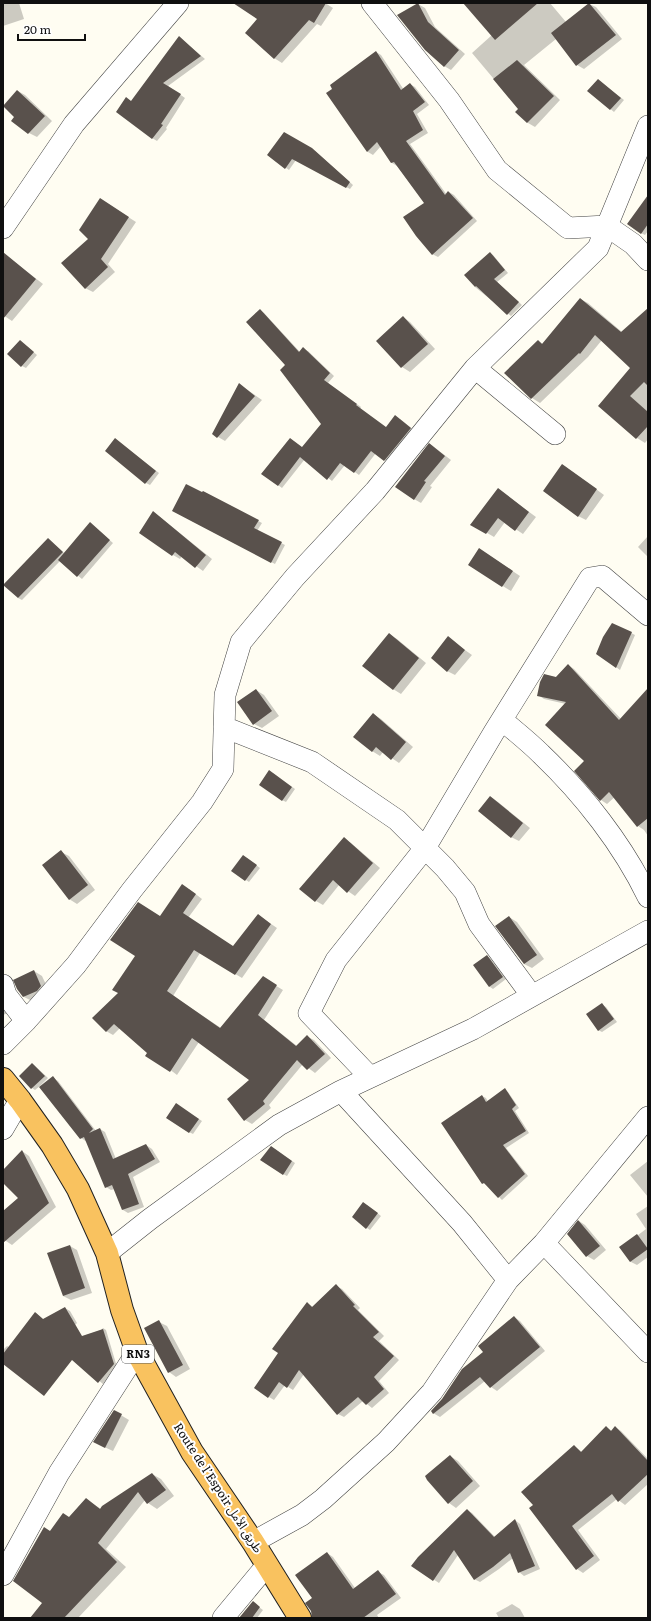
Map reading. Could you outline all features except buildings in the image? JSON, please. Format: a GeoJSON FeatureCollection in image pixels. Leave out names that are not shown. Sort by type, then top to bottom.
{"type":"FeatureCollection","features":[{"type":"Feature","properties":{"kind":"highway","name":"Route de l’Espoir طريق الأمل"},"geometry":{"type":"LineString","coordinates":[[3,1079],[52,1145],[78,1189],[107,1253],[122,1310],[137,1352],[192,1452],[253,1542],[300,1618]]}},
{"type":"Feature","properties":{"kind":"street"},"geometry":{"type":"LineString","coordinates":[[3,228],[74,124],[178,3]]}},
{"type":"Feature","properties":{"kind":"street"},"geometry":{"type":"LineString","coordinates":[[374,4],[411,54],[449,100],[497,170],[568,228],[607,226],[633,244],[648,260]]}},
{"type":"Feature","properties":{"kind":"street"},"geometry":{"type":"LineString","coordinates":[[3,1044],[26,1021],[76,965],[132,890],[202,802],[223,770],[225,696],[241,642],[295,577],[375,491],[475,368],[598,248],[648,126]]}},
{"type":"Feature","properties":{"kind":"street"},"geometry":{"type":"LineString","coordinates":[[475,368],[555,434]]}},
{"type":"Feature","properties":{"kind":"street"},"geometry":{"type":"LineString","coordinates":[[370,1077],[309,1013],[336,960],[425,848],[590,578],[602,576],[648,615]]}},
{"type":"Feature","properties":{"kind":"street"},"geometry":{"type":"LineString","coordinates":[[502,720],[541,754],[594,812],[638,876],[648,897]]}},
{"type":"Feature","properties":{"kind":"street"},"geometry":{"type":"LineString","coordinates":[[224,727],[312,762],[397,820],[445,868],[465,892],[479,924],[532,996]]}},
{"type":"Feature","properties":{"kind":"street"},"geometry":{"type":"LineString","coordinates":[[107,1253],[150,1218],[279,1125],[341,1091],[473,1028],[648,932]]}},
{"type":"Feature","properties":{"kind":"street"},"geometry":{"type":"LineString","coordinates":[[3,985],[6,995],[26,1021]]}},
{"type":"Feature","properties":{"kind":"street"},"geometry":{"type":"LineString","coordinates":[[341,1091],[462,1223],[508,1280]]}},
{"type":"Feature","properties":{"kind":"street"},"geometry":{"type":"LineString","coordinates":[[3,1129],[20,1100]]}},
{"type":"Feature","properties":{"kind":"street"},"geometry":{"type":"LineString","coordinates":[[253,1542],[302,1515],[324,1499],[386,1442],[432,1392],[508,1280],[544,1243],[648,1117]]}},
{"type":"Feature","properties":{"kind":"street"},"geometry":{"type":"LineString","coordinates":[[544,1243],[648,1352]]}},
{"type":"Feature","properties":{"kind":"street"},"geometry":{"type":"LineString","coordinates":[[3,1575],[59,1473],[137,1352]]}},
{"type":"Feature","properties":{"kind":"street"},"geometry":{"type":"LineString","coordinates":[[223,1618],[267,1565]]}}]}
